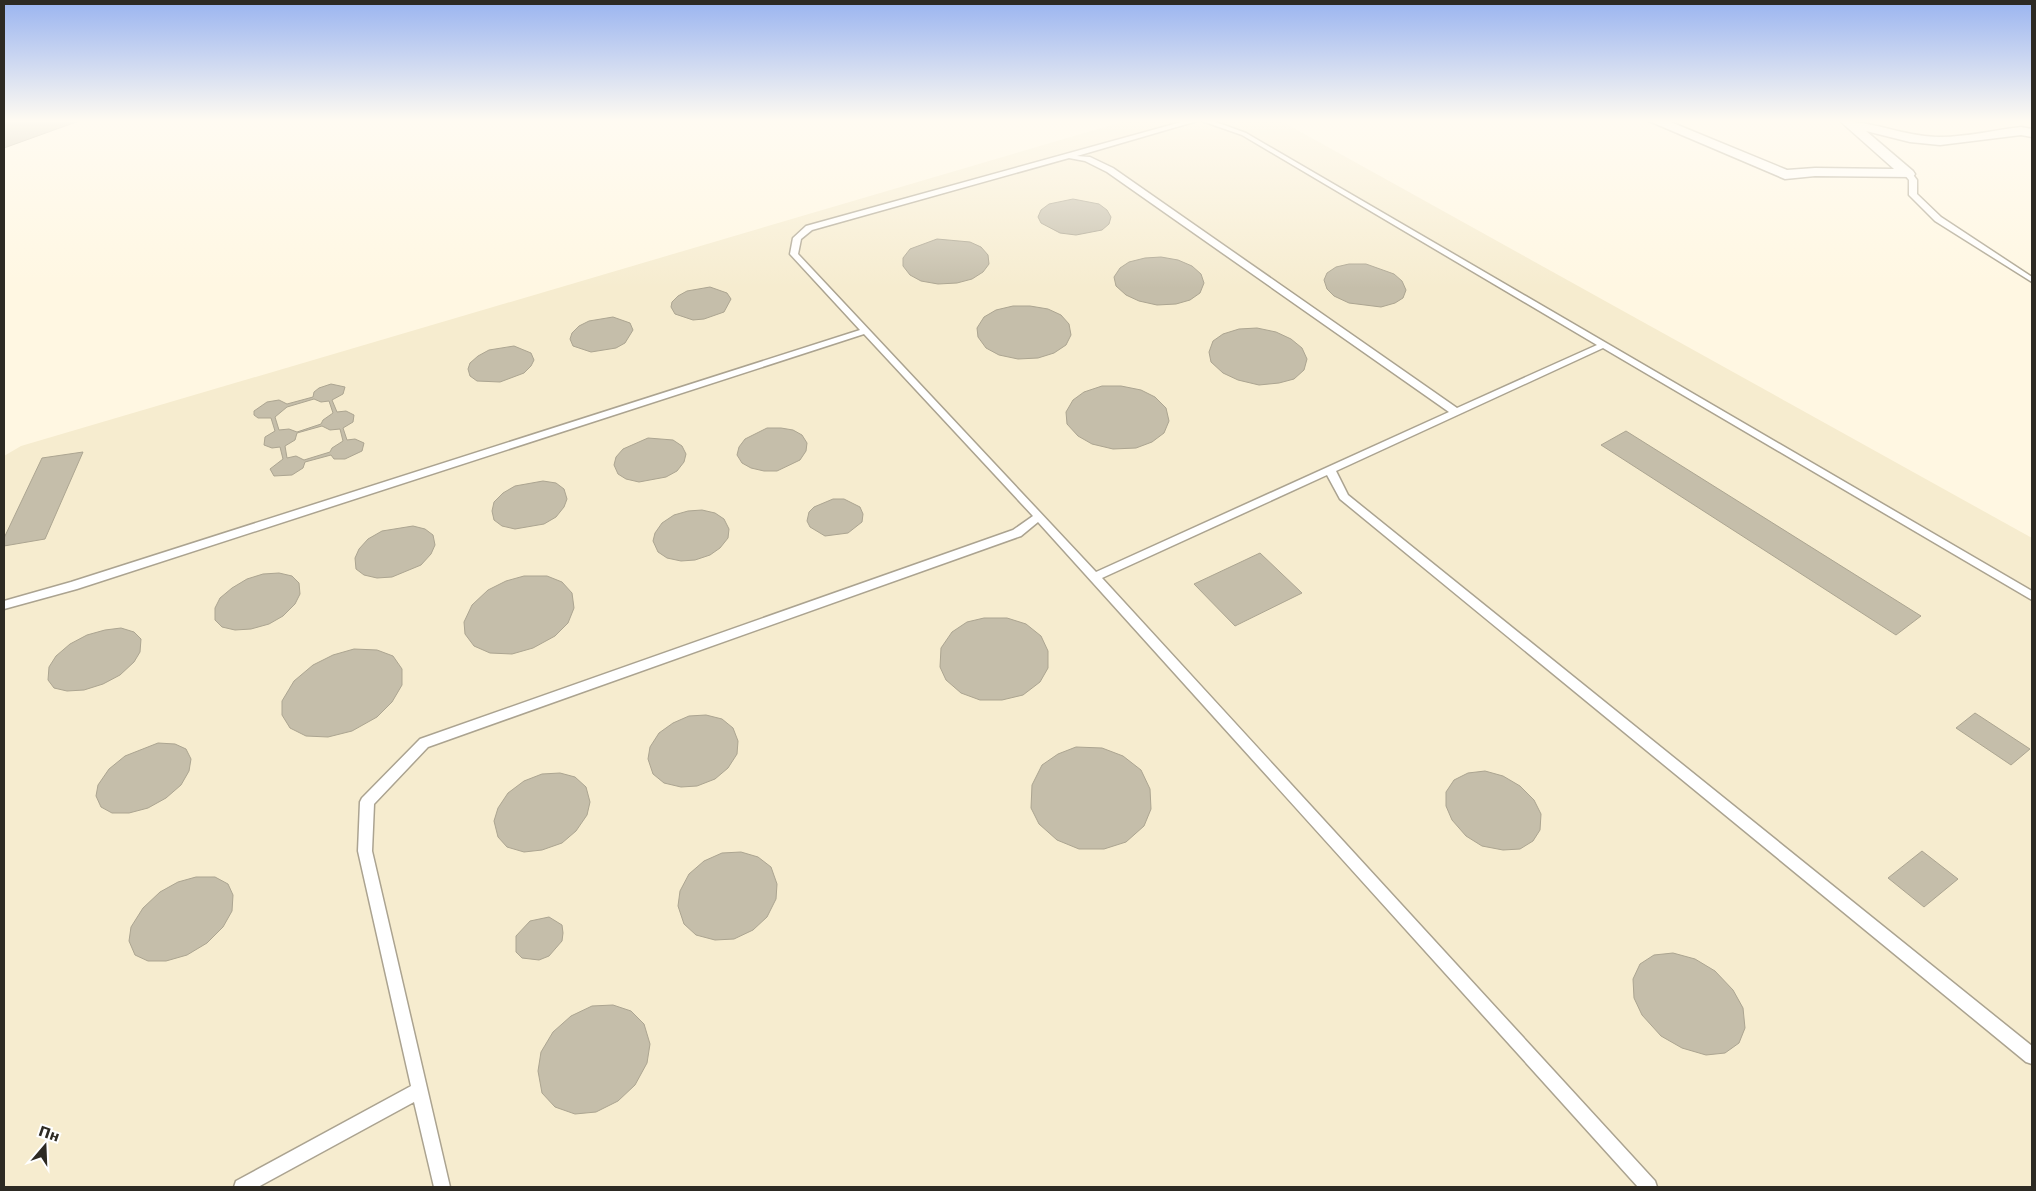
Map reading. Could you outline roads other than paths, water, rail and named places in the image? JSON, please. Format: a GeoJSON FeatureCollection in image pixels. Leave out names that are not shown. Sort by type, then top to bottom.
{"type":"FeatureCollection","features":[{"type":"Feature","properties":{"kind":"lane"},"geometry":{"type":"LineString","coordinates":[[997,177],[810,228],[797,238],[794,254],[1039,516],[1649,1187]]}},
{"type":"Feature","properties":{"kind":"lane"},"geometry":{"type":"LineString","coordinates":[[1119,177],[1456,412]]}},
{"type":"Feature","properties":{"kind":"lane"},"geometry":{"type":"LineString","coordinates":[[1316,177],[2032,596]]}},
{"type":"Feature","properties":{"kind":"lane"},"geometry":{"type":"LineString","coordinates":[[1910,177],[1913,180],[1913,195],[1938,219],[2032,280]]}},
{"type":"Feature","properties":{"kind":"lane"},"geometry":{"type":"LineString","coordinates":[[4,605],[83,583],[866,331]]}},
{"type":"Feature","properties":{"kind":"lane"},"geometry":{"type":"LineString","coordinates":[[1094,577],[1603,345]]}},
{"type":"Feature","properties":{"kind":"lane"},"geometry":{"type":"LineString","coordinates":[[1330,470],[1344,497],[2032,1056]]}},
{"type":"Feature","properties":{"kind":"lane"},"geometry":{"type":"LineString","coordinates":[[442,1187],[365,851],[367,802],[424,742],[1017,533],[1039,516]]}},
{"type":"Feature","properties":{"kind":"lane"},"geometry":{"type":"LineString","coordinates":[[242,1187],[420,1090]]}}]}
